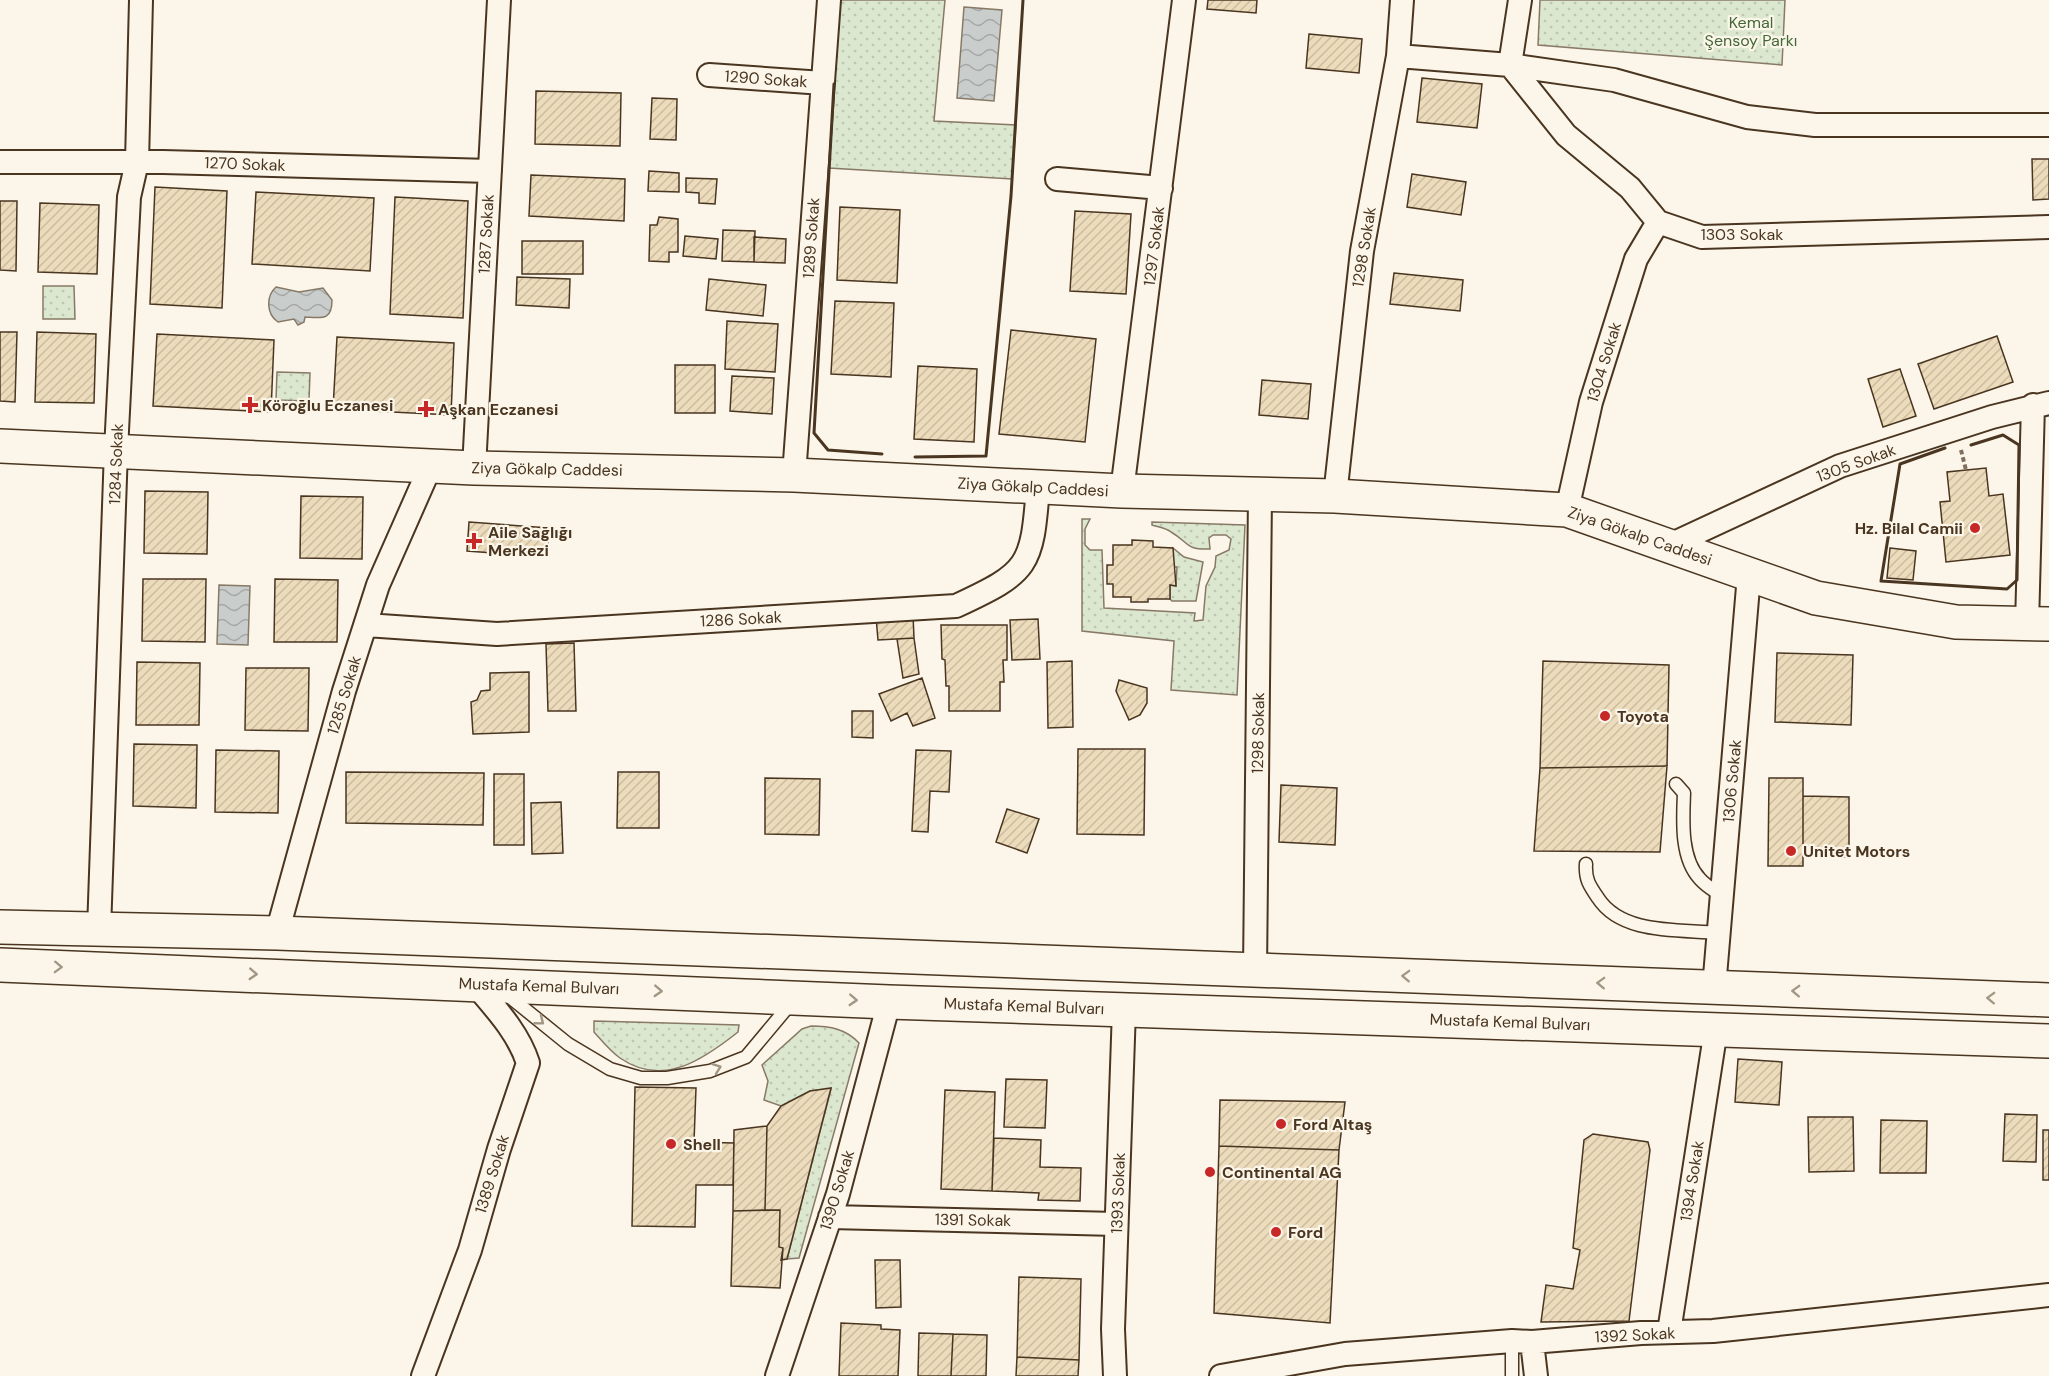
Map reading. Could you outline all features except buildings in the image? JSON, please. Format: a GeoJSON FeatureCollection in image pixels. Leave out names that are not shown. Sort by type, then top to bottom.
{"type":"FeatureCollection","features":[{"type":"Feature","properties":{"kind":"main road","name":"Ziya Gökalp Caddesi"},"geometry":{"type":"LineString","coordinates":[[0,446],[474,468],[794,475],[1122,491],[1335,496],[1567,510],[1816,598],[1956,622],[2038,624]]}},
{"type":"Feature","properties":{"kind":"main road"},"geometry":{"type":"LineString","coordinates":[[0,927],[277,933],[2049,1000]]}},
{"type":"Feature","properties":{"kind":"main road","name":"Mustafa Kemal Bulvarı"},"geometry":{"type":"LineString","coordinates":[[0,965],[890,1002],[2049,1041]]}},
{"type":"Feature","properties":{"kind":"street","name":"1284 Sokak"},"geometry":{"type":"LineString","coordinates":[[99,930],[116,450],[129,197],[137,162],[141,0]]}},
{"type":"Feature","properties":{"kind":"street","name":"1287 Sokak"},"geometry":{"type":"LineString","coordinates":[[474,468],[499,0]]}},
{"type":"Feature","properties":{"kind":"street","name":"1289 Sokak"},"geometry":{"type":"LineString","coordinates":[[794,475],[829,0]]}},
{"type":"Feature","properties":{"kind":"street","name":"1297 Sokak"},"geometry":{"type":"LineString","coordinates":[[1122,491],[1184,0]]}},
{"type":"Feature","properties":{"kind":"street","name":"1298 Sokak"},"geometry":{"type":"LineString","coordinates":[[1335,496],[1362,250],[1398,56],[1402,0]]}},
{"type":"Feature","properties":{"kind":"street"},"geometry":{"type":"LineString","coordinates":[[1520,0],[1510,65],[1566,135],[1630,188],[1658,222]]}},
{"type":"Feature","properties":{"kind":"street"},"geometry":{"type":"LineString","coordinates":[[1398,56],[1510,65],[1614,80],[1747,117],[1815,125],[2049,124]]}},
{"type":"Feature","properties":{"kind":"street","name":"1290 Sokak"},"geometry":{"type":"LineString","coordinates":[[710,75],[823,83]]}},
{"type":"Feature","properties":{"kind":"street","name":"1270 Sokak"},"geometry":{"type":"LineString","coordinates":[[0,162],[137,162],[490,171]]}},
{"type":"Feature","properties":{"kind":"street"},"geometry":{"type":"LineString","coordinates":[[1057,179],[1161,188]]}},
{"type":"Feature","properties":{"kind":"street","name":"1303 Sokak"},"geometry":{"type":"LineString","coordinates":[[1658,222],[1702,237],[2049,227]]}},
{"type":"Feature","properties":{"kind":"street","name":"1304 Sokak"},"geometry":{"type":"LineString","coordinates":[[1567,510],[1591,402],[1636,260],[1658,222]]}},
{"type":"Feature","properties":{"kind":"street"},"geometry":{"type":"LineString","coordinates":[[2038,624],[2041,404]]}},
{"type":"Feature","properties":{"kind":"street","name":"1305 Sokak"},"geometry":{"type":"LineString","coordinates":[[1670,545],[1840,466],[2041,404]]}},
{"type":"Feature","properties":{"kind":"street","name":"1285 Sokak"},"geometry":{"type":"LineString","coordinates":[[277,933],[344,691],[378,585],[431,465]]}},
{"type":"Feature","properties":{"kind":"street","name":"1286 Sokak"},"geometry":{"type":"LineString","coordinates":[[366,625],[497,633],[956,606],[1000,585],[1024,564],[1034,541],[1038,487]]}},
{"type":"Feature","properties":{"kind":"street","name":"1298 Sokak"},"geometry":{"type":"LineString","coordinates":[[1255,970],[1260,495]]}},
{"type":"Feature","properties":{"kind":"street","name":"1306 Sokak"},"geometry":{"type":"LineString","coordinates":[[1714,988],[1749,575]]}},
{"type":"Feature","properties":{"kind":"street","name":"1389 Sokak"},"geometry":{"type":"LineString","coordinates":[[423,1376],[470,1250],[496,1159],[528,1063],[524,1050],[484,984]]}},
{"type":"Feature","properties":{"kind":"street","name":"1390 Sokak"},"geometry":{"type":"LineString","coordinates":[[777,1376],[830,1217],[890,1002]]}},
{"type":"Feature","properties":{"kind":"street","name":"1393 Sokak"},"geometry":{"type":"LineString","coordinates":[[1116,1376],[1113,1329],[1124,1009]]}},
{"type":"Feature","properties":{"kind":"street","name":"1394 Sokak"},"geometry":{"type":"LineString","coordinates":[[1669,1332],[1716,1029]]}},
{"type":"Feature","properties":{"kind":"street","name":"1391 Sokak"},"geometry":{"type":"LineString","coordinates":[[830,1217],[1116,1224]]}},
{"type":"Feature","properties":{"kind":"street","name":"1392 Sokak"},"geometry":{"type":"LineString","coordinates":[[1221,1376],[1345,1354],[1713,1331],[2049,1294]]}},
{"type":"Feature","properties":{"kind":"street"},"geometry":{"type":"LineString","coordinates":[[1522,1342],[1536,1376]]}},
{"type":"Feature","properties":{"kind":"lane"},"geometry":{"type":"LineString","coordinates":[[1676,784],[1684,793],[1683,822],[1689,862],[1699,879],[1722,896]]}},
{"type":"Feature","properties":{"kind":"lane"},"geometry":{"type":"LineString","coordinates":[[1586,864],[1585,879],[1606,911],[1623,921],[1652,927],[1719,933]]}},
{"type":"Feature","properties":{"kind":"lane"},"geometry":{"type":"LineString","coordinates":[[484,984],[568,1044],[610,1069],[641,1078],[667,1078],[710,1071],[746,1057],[796,997]]}},
{"type":"Feature","properties":{"kind":"lane"},"geometry":{"type":"LineString","coordinates":[[1512,1376],[1522,1342]]}},
{"type":"Feature","properties":{"kind":"green space"},"geometry":{"type":"Polygon","coordinates":[[[838,0],[945,0],[934,121],[1016,125],[1012,179],[829,168],[838,0]]]}},
{"type":"Feature","properties":{"kind":"green space","name":"Kemal Şensoy Parkı"},"geometry":{"type":"Polygon","coordinates":[[[1540,0],[1785,0],[1782,65],[1538,45],[1540,0]]]}},
{"type":"Feature","properties":{"kind":"green space"},"geometry":{"type":"Polygon","coordinates":[[[43,286],[74,286],[75,319],[43,319],[43,286]]]}},
{"type":"Feature","properties":{"kind":"green space"},"geometry":{"type":"Polygon","coordinates":[[[277,372],[310,373],[309,401],[276,400],[277,372]]]}},
{"type":"Feature","properties":{"kind":"green space"},"geometry":{"type":"Polygon","coordinates":[[[1082,519],[1090,519],[1085,529],[1085,545],[1090,550],[1102,550],[1104,608],[1195,613],[1194,621],[1203,620],[1206,586],[1215,567],[1216,556],[1229,550],[1231,539],[1226,535],[1213,535],[1209,538],[1210,549],[1196,548],[1169,531],[1152,525],[1152,522],[1245,525],[1237,695],[1171,690],[1174,641],[1082,631],[1082,519]]]}},
{"type":"Feature","properties":{"kind":"green space"},"geometry":{"type":"Polygon","coordinates":[[[1173,548],[1184,557],[1203,562],[1196,601],[1172,601],[1170,599],[1170,585],[1176,585],[1177,567],[1173,567],[1173,548]]]}},
{"type":"Feature","properties":{"kind":"green space"},"geometry":{"type":"Polygon","coordinates":[[[594,1021],[739,1025],[738,1032],[697,1060],[667,1070],[652,1070],[636,1067],[613,1053],[594,1032],[594,1021]]]}},
{"type":"Feature","properties":{"kind":"green space"},"geometry":{"type":"Polygon","coordinates":[[[811,1026],[837,1029],[849,1034],[859,1043],[799,1258],[787,1259],[831,1089],[810,1091],[781,1106],[764,1100],[768,1081],[762,1065],[802,1029],[811,1026]]]}},
{"type":"Feature","properties":{"kind":"water"},"geometry":{"type":"Polygon","coordinates":[[[964,7],[1002,10],[994,101],[957,98],[964,7]]]}},
{"type":"Feature","properties":{"kind":"water"},"geometry":{"type":"Polygon","coordinates":[[[276,287],[299,292],[323,288],[332,300],[330,312],[321,318],[305,317],[304,322],[298,325],[294,319],[278,322],[269,310],[270,295],[276,287]]]}},
{"type":"Feature","properties":{"kind":"water"},"geometry":{"type":"Polygon","coordinates":[[[219,585],[250,586],[248,645],[217,644],[219,585]]]}},
{"type":"Feature","properties":{"kind":"wall"},"geometry":{"type":"LineString","coordinates":[[915,457],[986,456],[1011,196],[1023,0]]}},
{"type":"Feature","properties":{"kind":"wall"},"geometry":{"type":"LineString","coordinates":[[834,84],[814,433],[828,450],[882,454]]}},
{"type":"Feature","properties":{"kind":"wall"},"geometry":{"type":"LineString","coordinates":[[1945,448],[1900,464],[1881,581],[2007,589],[2017,580],[2019,445],[2003,435],[1971,445]]}},
{"type":"Feature","properties":{"kind":"place","name":"Köroğlu Eczanesi"},"geometry":{"type":"Point","coordinates":[250,405]}},
{"type":"Feature","properties":{"kind":"place","name":"Aşkan Eczanesi"},"geometry":{"type":"Point","coordinates":[426,409]}},
{"type":"Feature","properties":{"kind":"place","name":"Hz. Bilal Camii"},"geometry":{"type":"Point","coordinates":[1975,528]}},
{"type":"Feature","properties":{"kind":"place","name":"Aile Sağlığı Merkezi"},"geometry":{"type":"Point","coordinates":[474,541]}},
{"type":"Feature","properties":{"kind":"place","name":"Toyota"},"geometry":{"type":"Point","coordinates":[1605,716]}},
{"type":"Feature","properties":{"kind":"place","name":"Unitet Motors"},"geometry":{"type":"Point","coordinates":[1791,851]}},
{"type":"Feature","properties":{"kind":"place","name":"Ford Altaş"},"geometry":{"type":"Point","coordinates":[1281,1124]}},
{"type":"Feature","properties":{"kind":"place","name":"Shell"},"geometry":{"type":"Point","coordinates":[671,1144]}},
{"type":"Feature","properties":{"kind":"place","name":"Continental AG"},"geometry":{"type":"Point","coordinates":[1210,1172]}},
{"type":"Feature","properties":{"kind":"place","name":"Ford"},"geometry":{"type":"Point","coordinates":[1276,1232]}}]}
